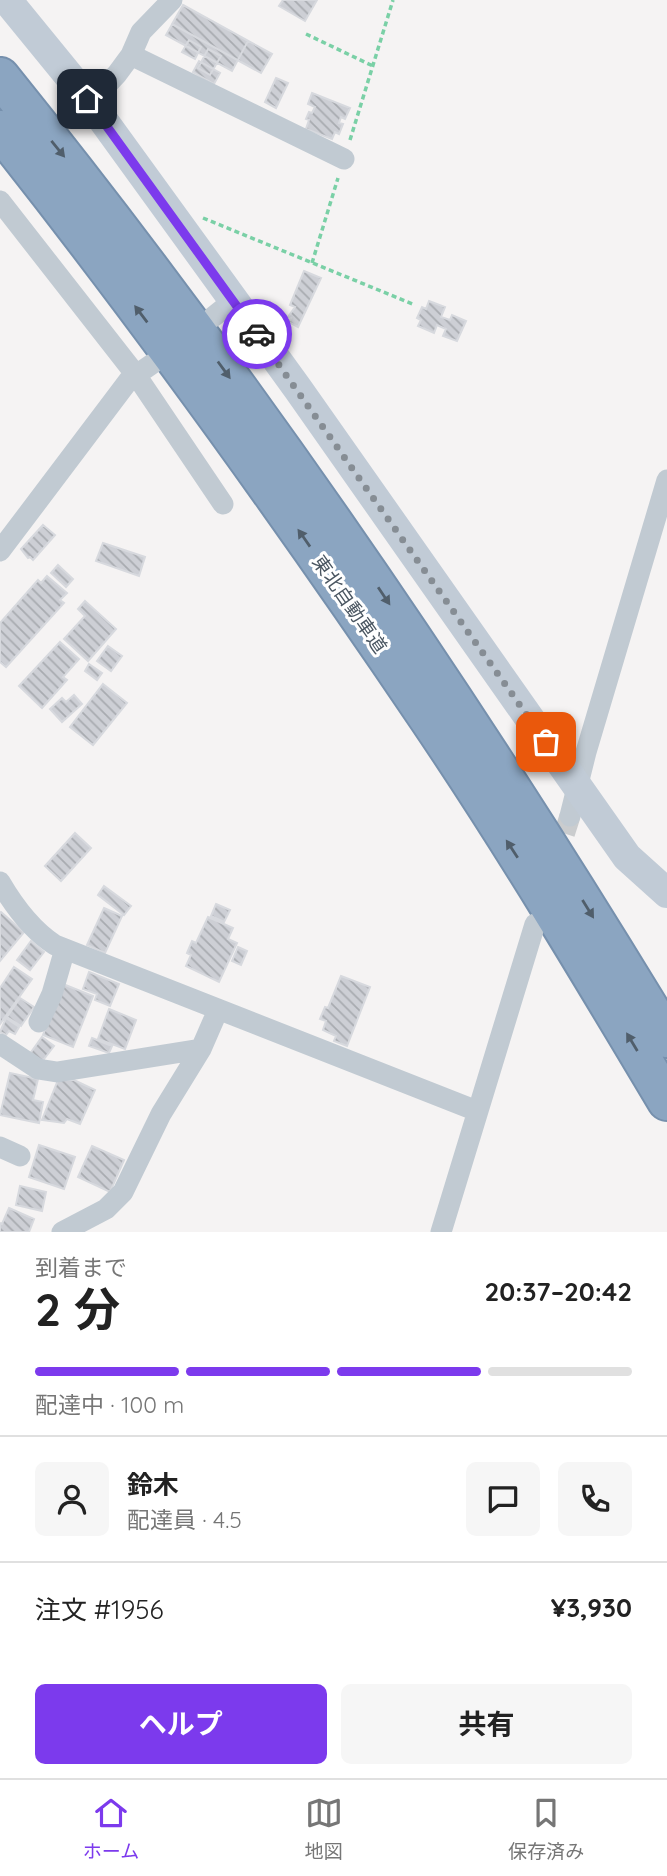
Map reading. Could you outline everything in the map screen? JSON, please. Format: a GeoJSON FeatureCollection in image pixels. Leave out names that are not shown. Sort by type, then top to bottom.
{"type":"FeatureCollection","features":[{"type":"Feature","properties":{"kind":"highway","name":"東北自動車道"},"geometry":{"type":"LineString","coordinates":[[0,77],[89,189],[311,489],[455,700],[550,847],[667,1038]]}},
{"type":"Feature","properties":{"kind":"highway","name":"東北自動車道"},"geometry":{"type":"LineString","coordinates":[[0,130],[264,481],[430,720],[538,889],[667,1101]]}},
{"type":"Feature","properties":{"kind":"main road"},"geometry":{"type":"LineString","coordinates":[[7,0],[87,99],[168,209],[223,309],[314,411],[627,857],[667,893]]}},
{"type":"Feature","properties":{"kind":"street"},"geometry":{"type":"LineString","coordinates":[[87,99],[103,89],[117,74],[131,55],[141,32],[172,0]]}},
{"type":"Feature","properties":{"kind":"street"},"geometry":{"type":"LineString","coordinates":[[131,55],[344,159]]}},
{"type":"Feature","properties":{"kind":"street"},"geometry":{"type":"LineString","coordinates":[[2,209],[144,370],[223,504]]}},
{"type":"Feature","properties":{"kind":"street"},"geometry":{"type":"LineString","coordinates":[[0,551],[121,390],[144,370]]}},
{"type":"Feature","properties":{"kind":"street"},"geometry":{"type":"LineString","coordinates":[[570,816],[586,752],[667,480]]}},
{"type":"Feature","properties":{"kind":"street"},"geometry":{"type":"LineString","coordinates":[[1,887],[41,936],[65,949],[477,1111]]}},
{"type":"Feature","properties":{"kind":"street"},"geometry":{"type":"LineString","coordinates":[[441,1232],[535,925]]}},
{"type":"Feature","properties":{"kind":"street"},"geometry":{"type":"LineString","coordinates":[[40,1023],[65,949]]}},
{"type":"Feature","properties":{"kind":"street"},"geometry":{"type":"LineString","coordinates":[[62,1232],[106,1209],[124,1192],[162,1114],[201,1049],[218,1010]]}},
{"type":"Feature","properties":{"kind":"street"},"geometry":{"type":"LineString","coordinates":[[0,1044],[38,1069],[57,1072],[201,1049]]}},
{"type":"Feature","properties":{"kind":"street"},"geometry":{"type":"LineString","coordinates":[[0,1147],[20,1156]]}},
{"type":"Feature","properties":{"kind":"path"},"geometry":{"type":"LineString","coordinates":[[312,263],[393,0]]}},
{"type":"Feature","properties":{"kind":"path"},"geometry":{"type":"LineString","coordinates":[[306,34],[373,66]]}},
{"type":"Feature","properties":{"kind":"path"},"geometry":{"type":"LineString","coordinates":[[168,209],[190,212],[415,305]]}},
{"type":"Feature","properties":{"kind":"building"},"geometry":{"type":"Polygon","coordinates":[[[283,0],[317,0],[305,21],[279,6],[283,0]]]}},
{"type":"Feature","properties":{"kind":"building"},"geometry":{"type":"Polygon","coordinates":[[[183,5],[248,41],[232,71],[166,35],[183,5]]]}},
{"type":"Feature","properties":{"kind":"building"},"geometry":{"type":"Polygon","coordinates":[[[183,5],[272,54],[261,73],[172,24],[183,5]]]}},
{"type":"Feature","properties":{"kind":"building"},"geometry":{"type":"Polygon","coordinates":[[[189,40],[201,47],[195,59],[182,52],[189,40]]]}},
{"type":"Feature","properties":{"kind":"building"},"geometry":{"type":"Polygon","coordinates":[[[208,49],[221,56],[210,75],[198,68],[208,49]]]}},
{"type":"Feature","properties":{"kind":"building"},"geometry":{"type":"Polygon","coordinates":[[[199,61],[220,73],[214,84],[193,72],[199,61]]]}},
{"type":"Feature","properties":{"kind":"building"},"geometry":{"type":"Polygon","coordinates":[[[276,78],[288,83],[276,108],[265,102],[276,78]]]}},
{"type":"Feature","properties":{"kind":"building"},"geometry":{"type":"Polygon","coordinates":[[[312,93],[350,108],[345,119],[341,117],[339,123],[343,124],[339,134],[335,132],[332,139],[306,129],[309,120],[306,119],[315,107],[308,104],[312,93]]]}},
{"type":"Feature","properties":{"kind":"building"},"geometry":{"type":"Polygon","coordinates":[[[304,271],[321,278],[298,327],[289,322],[291,318],[288,317],[295,307],[290,305],[304,271]]]}},
{"type":"Feature","properties":{"kind":"building"},"geometry":{"type":"Polygon","coordinates":[[[429,301],[445,307],[441,317],[450,320],[452,315],[466,321],[457,341],[443,336],[446,329],[437,325],[434,333],[418,326],[421,320],[417,318],[422,307],[426,309],[429,301]]]}},
{"type":"Feature","properties":{"kind":"building"},"geometry":{"type":"Polygon","coordinates":[[[43,525],[55,535],[33,560],[21,549],[43,525]]]}},
{"type":"Feature","properties":{"kind":"building"},"geometry":{"type":"Polygon","coordinates":[[[103,543],[145,557],[139,576],[96,561],[103,543]]]}},
{"type":"Feature","properties":{"kind":"building"},"geometry":{"type":"Polygon","coordinates":[[[58,565],[73,579],[66,587],[51,573],[58,565]]]}},
{"type":"Feature","properties":{"kind":"building"},"geometry":{"type":"Polygon","coordinates":[[[47,576],[67,593],[60,600],[64,603],[6,667],[0,662],[0,623],[38,580],[41,583],[47,576]]]}},
{"type":"Feature","properties":{"kind":"building"},"geometry":{"type":"Polygon","coordinates":[[[85,601],[116,629],[88,661],[64,639],[85,616],[78,609],[85,601]]]}},
{"type":"Feature","properties":{"kind":"building"},"geometry":{"type":"Polygon","coordinates":[[[60,642],[79,659],[63,677],[67,680],[42,708],[19,686],[60,642]]]}},
{"type":"Feature","properties":{"kind":"building"},"geometry":{"type":"Polygon","coordinates":[[[108,646],[122,656],[111,671],[97,661],[108,646]]]}},
{"type":"Feature","properties":{"kind":"building"},"geometry":{"type":"Polygon","coordinates":[[[89,664],[102,673],[97,680],[85,671],[89,664]]]}},
{"type":"Feature","properties":{"kind":"building"},"geometry":{"type":"Polygon","coordinates":[[[103,684],[127,703],[93,745],[70,727],[103,684]]]}},
{"type":"Feature","properties":{"kind":"building"},"geometry":{"type":"Polygon","coordinates":[[[74,695],[82,704],[62,722],[50,709],[62,698],[66,702],[74,695]]]}},
{"type":"Feature","properties":{"kind":"building"},"geometry":{"type":"Polygon","coordinates":[[[75,833],[91,848],[61,881],[45,866],[75,833]]]}},
{"type":"Feature","properties":{"kind":"building"},"geometry":{"type":"Polygon","coordinates":[[[104,886],[131,906],[124,915],[98,895],[104,886]]]}},
{"type":"Feature","properties":{"kind":"building"},"geometry":{"type":"Polygon","coordinates":[[[216,904],[230,910],[224,922],[211,916],[216,904]]]}},
{"type":"Feature","properties":{"kind":"building"},"geometry":{"type":"Polygon","coordinates":[[[104,908],[122,916],[105,953],[87,945],[104,908]]]}},
{"type":"Feature","properties":{"kind":"building"},"geometry":{"type":"Polygon","coordinates":[[[0,913],[24,932],[0,961],[0,913]]]}},
{"type":"Feature","properties":{"kind":"building"},"geometry":{"type":"Polygon","coordinates":[[[208,917],[233,928],[228,939],[237,943],[219,982],[186,966],[191,955],[187,953],[192,941],[196,943],[208,917]]]}},
{"type":"Feature","properties":{"kind":"building"},"geometry":{"type":"Polygon","coordinates":[[[31,941],[44,952],[30,970],[17,960],[31,941]]]}},
{"type":"Feature","properties":{"kind":"building"},"geometry":{"type":"Polygon","coordinates":[[[238,947],[247,951],[241,965],[232,961],[238,947]]]}},
{"type":"Feature","properties":{"kind":"building"},"geometry":{"type":"Polygon","coordinates":[[[14,967],[32,979],[0,1024],[0,988],[14,967]]]}},
{"type":"Feature","properties":{"kind":"building"},"geometry":{"type":"Polygon","coordinates":[[[89,972],[119,984],[110,1006],[95,1000],[97,994],[83,989],[89,972]]]}},
{"type":"Feature","properties":{"kind":"building"},"geometry":{"type":"Polygon","coordinates":[[[341,976],[370,987],[347,1046],[334,1041],[336,1036],[323,1030],[326,1021],[320,1019],[325,1007],[328,1008],[341,976]]]}},
{"type":"Feature","properties":{"kind":"building"},"geometry":{"type":"Polygon","coordinates":[[[63,984],[93,996],[73,1047],[43,1035],[63,984]]]}},
{"type":"Feature","properties":{"kind":"building"},"geometry":{"type":"Polygon","coordinates":[[[20,998],[34,1007],[21,1026],[7,1017],[20,998]]]}},
{"type":"Feature","properties":{"kind":"building"},"geometry":{"type":"Polygon","coordinates":[[[109,1009],[136,1020],[125,1049],[98,1039],[109,1009]]]}},
{"type":"Feature","properties":{"kind":"building"},"geometry":{"type":"Polygon","coordinates":[[[6,1018],[19,1027],[15,1034],[9,1031],[6,1035],[0,1032],[6,1018]]]}},
{"type":"Feature","properties":{"kind":"building"},"geometry":{"type":"Polygon","coordinates":[[[42,1037],[54,1046],[41,1063],[29,1055],[42,1037]]]}},
{"type":"Feature","properties":{"kind":"building"},"geometry":{"type":"Polygon","coordinates":[[[92,1038],[112,1046],[109,1053],[89,1046],[92,1038]]]}},
{"type":"Feature","properties":{"kind":"building"},"geometry":{"type":"Polygon","coordinates":[[[10,1073],[38,1079],[33,1100],[43,1102],[39,1123],[0,1115],[10,1073]]]}},
{"type":"Feature","properties":{"kind":"building"},"geometry":{"type":"Polygon","coordinates":[[[58,1080],[74,1080],[95,1090],[80,1124],[67,1119],[64,1123],[42,1120],[58,1080]]]}},
{"type":"Feature","properties":{"kind":"building"},"geometry":{"type":"Polygon","coordinates":[[[39,1145],[75,1157],[64,1189],[29,1177],[39,1145]]]}},
{"type":"Feature","properties":{"kind":"building"},"geometry":{"type":"Polygon","coordinates":[[[92,1146],[124,1160],[110,1192],[78,1177],[92,1146]]]}},
{"type":"Feature","properties":{"kind":"building"},"geometry":{"type":"Polygon","coordinates":[[[20,1186],[46,1192],[42,1211],[16,1205],[20,1186]]]}},
{"type":"Feature","properties":{"kind":"building"},"geometry":{"type":"Polygon","coordinates":[[[9,1208],[34,1219],[29,1232],[0,1232],[0,1223],[2,1224],[9,1208]]]}},
{"type":"Feature","properties":{"kind":"tunnel"},"geometry":{"type":"LineString","coordinates":[[555,863],[570,816]]}},
{"type":"Feature","properties":{"kind":"way so far"},"geometry":{"type":"LineString","coordinates":[[257,334],[546,742]]}},
{"type":"Feature","properties":{"kind":"route"},"geometry":{"type":"LineString","coordinates":[[87,99],[257,334]]}}]}
